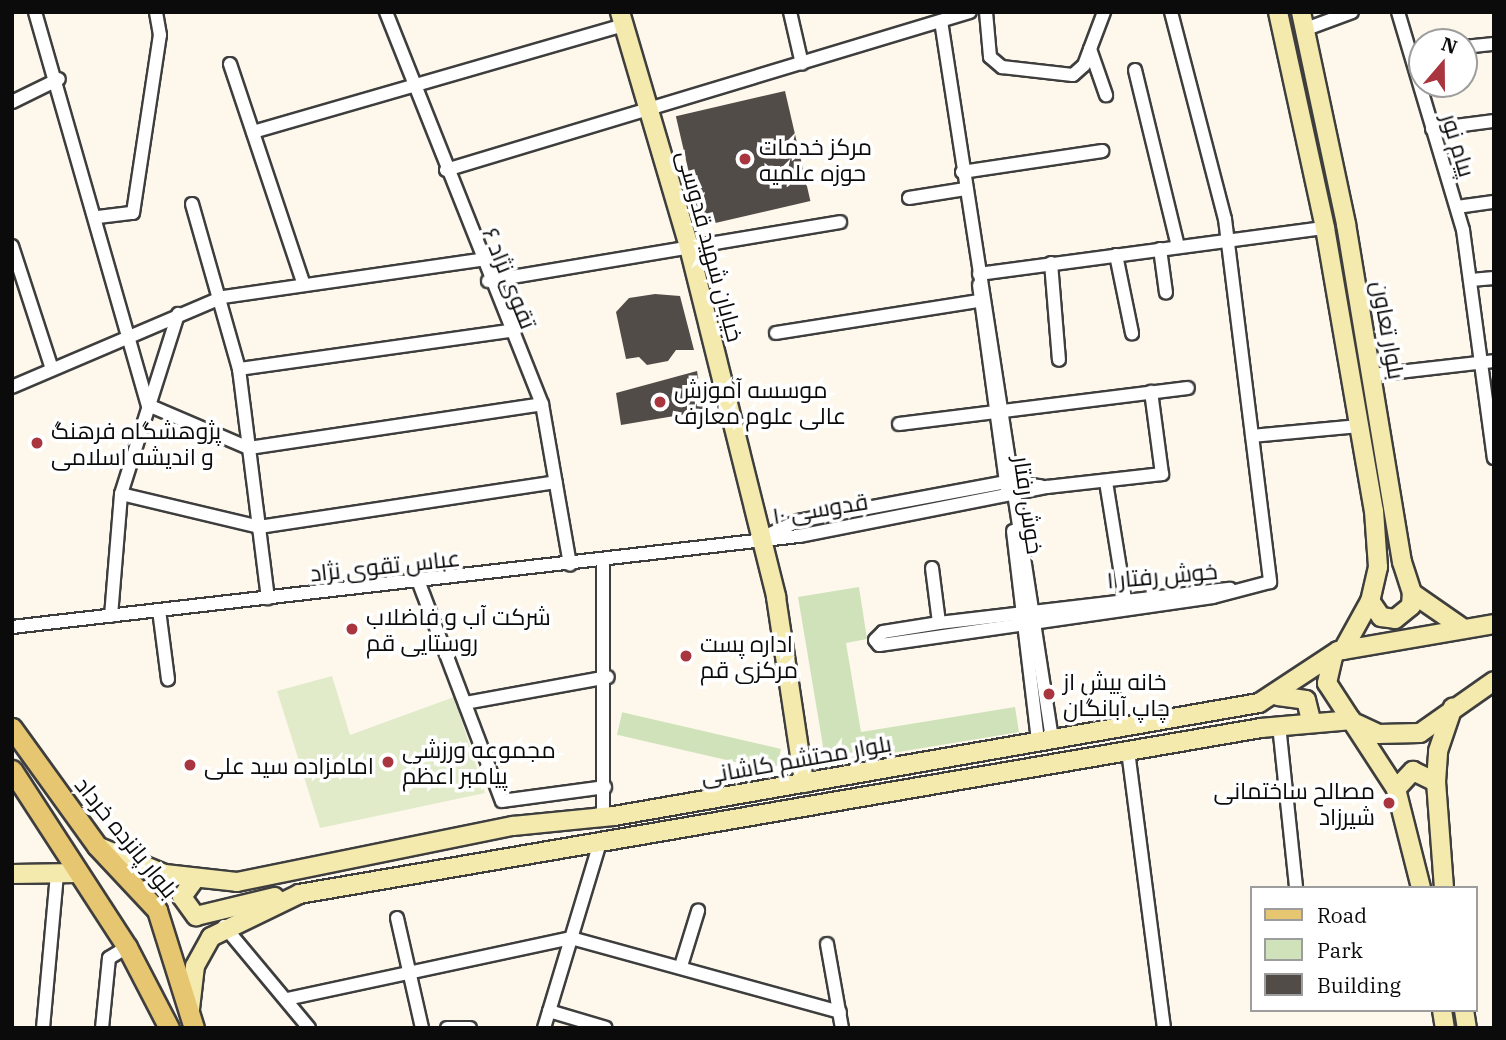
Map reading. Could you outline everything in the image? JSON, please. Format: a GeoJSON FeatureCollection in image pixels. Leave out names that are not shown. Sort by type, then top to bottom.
{"type":"FeatureCollection","features":[{"type":"Feature","properties":{"kind":"main road","name":"بلوار تعاون"},"geometry":{"type":"LineString","coordinates":[[1278,12],[1325,228],[1359,426],[1378,567],[1370,601],[1340,651]]}},
{"type":"Feature","properties":{"kind":"main road","name":"خیابان شهید قدوسی"},"geometry":{"type":"LineString","coordinates":[[622,19],[689,247],[762,538],[804,783]]}},
{"type":"Feature","properties":{"kind":"main road","name":"بلوار تعاون"},"geometry":{"type":"LineString","coordinates":[[1303,21],[1412,593]]}},
{"type":"Feature","properties":{"kind":"main road"},"geometry":{"type":"LineString","coordinates":[[1370,601],[1381,617],[1395,619],[1407,612],[1412,593],[1464,629]]}},
{"type":"Feature","properties":{"kind":"main road","name":"بلوار محتشم کاشانی"},"geometry":{"type":"LineString","coordinates":[[97,846],[195,879],[236,882],[513,826],[603,817],[804,783],[1278,695],[1340,651],[1494,624]]}},
{"type":"Feature","properties":{"kind":"main road"},"geometry":{"type":"LineString","coordinates":[[1340,651],[1328,683],[1396,789],[1420,886]]}},
{"type":"Feature","properties":{"kind":"main road"},"geometry":{"type":"LineString","coordinates":[[195,879],[182,897],[196,916],[299,894],[1311,720],[1355,722],[1378,734],[1420,733],[1453,707],[1494,681]]}},
{"type":"Feature","properties":{"kind":"main road"},"geometry":{"type":"LineString","coordinates":[[1278,695],[1306,700],[1311,720]]}},
{"type":"Feature","properties":{"kind":"main road"},"geometry":{"type":"LineString","coordinates":[[1444,886],[1436,782],[1438,751],[1453,707]]}},
{"type":"Feature","properties":{"kind":"main road","name":"بلوار پانزده خرداد"},"geometry":{"type":"LineString","coordinates":[[12,728],[97,846],[157,910],[191,1022]]}},
{"type":"Feature","properties":{"kind":"main road"},"geometry":{"type":"LineString","coordinates":[[12,770],[127,947],[169,1028]]}},
{"type":"Feature","properties":{"kind":"main road"},"geometry":{"type":"LineString","coordinates":[[1396,789],[1413,771],[1436,782]]}},
{"type":"Feature","properties":{"kind":"main road"},"geometry":{"type":"LineString","coordinates":[[12,874],[78,873]]}},
{"type":"Feature","properties":{"kind":"main road"},"geometry":{"type":"LineString","coordinates":[[191,1022],[195,966],[224,926],[299,894]]}},
{"type":"Feature","properties":{"kind":"street"},"geometry":{"type":"LineString","coordinates":[[35,12],[60,79],[148,405]]}},
{"type":"Feature","properties":{"kind":"street"},"geometry":{"type":"LineString","coordinates":[[98,217],[133,213],[160,35],[156,12]]}},
{"type":"Feature","properties":{"kind":"street","name":"تقوی نژاد ۶"},"geometry":{"type":"LineString","coordinates":[[386,12],[488,281],[542,404],[570,565]]}},
{"type":"Feature","properties":{"kind":"street"},"geometry":{"type":"LineString","coordinates":[[790,12],[802,64]]}},
{"type":"Feature","properties":{"kind":"street"},"geometry":{"type":"LineString","coordinates":[[446,170],[649,112],[970,12]]}},
{"type":"Feature","properties":{"kind":"street"},"geometry":{"type":"LineString","coordinates":[[986,12],[990,57],[1002,67],[1073,75],[1090,49],[1104,12]]}},
{"type":"Feature","properties":{"kind":"street"},"geometry":{"type":"LineString","coordinates":[[1171,12],[1228,240],[1252,436],[1359,426]]}},
{"type":"Feature","properties":{"kind":"street"},"geometry":{"type":"LineString","coordinates":[[1303,21],[1352,12]]}},
{"type":"Feature","properties":{"kind":"street","name":"پیام نور"},"geometry":{"type":"LineString","coordinates":[[1398,12],[1408,36]]}},
{"type":"Feature","properties":{"kind":"street"},"geometry":{"type":"LineString","coordinates":[[253,132],[482,65],[622,19]]}},
{"type":"Feature","properties":{"kind":"street","name":"خوش رفتار"},"geometry":{"type":"LineString","coordinates":[[941,21],[1013,496],[1045,740]]}},
{"type":"Feature","properties":{"kind":"street"},"geometry":{"type":"LineString","coordinates":[[1090,49],[1105,95]]}},
{"type":"Feature","properties":{"kind":"street"},"geometry":{"type":"LineString","coordinates":[[230,64],[304,285]]}},
{"type":"Feature","properties":{"kind":"street"},"geometry":{"type":"LineString","coordinates":[[1135,70],[1178,247]]}},
{"type":"Feature","properties":{"kind":"street"},"geometry":{"type":"LineString","coordinates":[[12,102],[60,79]]}},
{"type":"Feature","properties":{"kind":"street","name":"پیام نور"},"geometry":{"type":"LineString","coordinates":[[1425,98],[1457,207],[1488,361],[1494,458]]}},
{"type":"Feature","properties":{"kind":"street"},"geometry":{"type":"LineString","coordinates":[[1432,129],[1494,121]]}},
{"type":"Feature","properties":{"kind":"street"},"geometry":{"type":"LineString","coordinates":[[962,172],[1102,151]]}},
{"type":"Feature","properties":{"kind":"street"},"geometry":{"type":"LineString","coordinates":[[909,198],[965,189]]}},
{"type":"Feature","properties":{"kind":"street"},"geometry":{"type":"LineString","coordinates":[[1457,207],[1494,202]]}},
{"type":"Feature","properties":{"kind":"street"},"geometry":{"type":"LineString","coordinates":[[192,204],[223,297],[239,369],[268,598]]}},
{"type":"Feature","properties":{"kind":"street"},"geometry":{"type":"LineString","coordinates":[[488,281],[839,222]]}},
{"type":"Feature","properties":{"kind":"street"},"geometry":{"type":"LineString","coordinates":[[979,274],[1325,228]]}},
{"type":"Feature","properties":{"kind":"street"},"geometry":{"type":"LineString","coordinates":[[12,246],[52,369]]}},
{"type":"Feature","properties":{"kind":"street"},"geometry":{"type":"LineString","coordinates":[[1160,249],[1166,293]]}},
{"type":"Feature","properties":{"kind":"street"},"geometry":{"type":"LineString","coordinates":[[1116,255],[1132,333]]}},
{"type":"Feature","properties":{"kind":"street"},"geometry":{"type":"LineString","coordinates":[[12,387],[223,297],[480,260]]}},
{"type":"Feature","properties":{"kind":"street"},"geometry":{"type":"LineString","coordinates":[[1051,263],[1059,360]]}},
{"type":"Feature","properties":{"kind":"street","name":"خوش رفتار"},"geometry":{"type":"LineString","coordinates":[[979,274],[979,302],[999,412]]}},
{"type":"Feature","properties":{"kind":"street"},"geometry":{"type":"LineString","coordinates":[[1471,280],[1494,278]]}},
{"type":"Feature","properties":{"kind":"street"},"geometry":{"type":"LineString","coordinates":[[776,333],[979,302]]}},
{"type":"Feature","properties":{"kind":"street"},"geometry":{"type":"LineString","coordinates":[[111,616],[121,494],[178,314]]}},
{"type":"Feature","properties":{"kind":"street"},"geometry":{"type":"LineString","coordinates":[[239,369],[508,331]]}},
{"type":"Feature","properties":{"kind":"street"},"geometry":{"type":"LineString","coordinates":[[1372,375],[1488,361]]}},
{"type":"Feature","properties":{"kind":"street"},"geometry":{"type":"LineString","coordinates":[[899,424],[1188,388]]}},
{"type":"Feature","properties":{"kind":"street"},"geometry":{"type":"LineString","coordinates":[[1047,486],[1162,474],[1151,391]]}},
{"type":"Feature","properties":{"kind":"street"},"geometry":{"type":"LineString","coordinates":[[148,405],[249,448],[542,404]]}},
{"type":"Feature","properties":{"kind":"street","name":"خوش رفتار ۱"},"geometry":{"type":"LineString","coordinates":[[1028,618],[1270,582],[1252,436]]}},
{"type":"Feature","properties":{"kind":"street"},"geometry":{"type":"LineString","coordinates":[[1106,481],[1126,604]]}},
{"type":"Feature","properties":{"kind":"street"},"geometry":{"type":"LineString","coordinates":[[121,494],[259,527],[556,482]]}},
{"type":"Feature","properties":{"kind":"street","name":"قدوسی ۱۰"},"geometry":{"type":"LineString","coordinates":[[762,538],[798,522],[1010,482],[1047,486]]}},
{"type":"Feature","properties":{"kind":"street","name":"قدوسی ۱۰"},"geometry":{"type":"LineString","coordinates":[[762,538],[1013,496],[1047,486]]}},
{"type":"Feature","properties":{"kind":"street","name":"عباس تقوی نژاد"},"geometry":{"type":"LineString","coordinates":[[12,627],[419,583],[603,561],[762,538]]}},
{"type":"Feature","properties":{"kind":"street"},"geometry":{"type":"LineString","coordinates":[[603,561],[608,677],[603,817]]}},
{"type":"Feature","properties":{"kind":"street"},"geometry":{"type":"LineString","coordinates":[[932,568],[939,624]]}},
{"type":"Feature","properties":{"kind":"street"},"geometry":{"type":"LineString","coordinates":[[419,583],[502,801],[605,788]]}},
{"type":"Feature","properties":{"kind":"street"},"geometry":{"type":"LineString","coordinates":[[159,610],[168,679]]}},
{"type":"Feature","properties":{"kind":"street"},"geometry":{"type":"LineString","coordinates":[[1028,618],[879,645],[875,640],[883,632],[939,624],[1028,618]]}},
{"type":"Feature","properties":{"kind":"street"},"geometry":{"type":"LineString","coordinates":[[465,703],[608,677]]}},
{"type":"Feature","properties":{"kind":"street"},"geometry":{"type":"LineString","coordinates":[[1279,725],[1296,886]]}},
{"type":"Feature","properties":{"kind":"street"},"geometry":{"type":"LineString","coordinates":[[1128,751],[1164,1028]]}},
{"type":"Feature","properties":{"kind":"street"},"geometry":{"type":"LineString","coordinates":[[544,1028],[600,843]]}},
{"type":"Feature","properties":{"kind":"street"},"geometry":{"type":"LineString","coordinates":[[43,1028],[57,873]]}},
{"type":"Feature","properties":{"kind":"street"},"geometry":{"type":"LineString","coordinates":[[681,966],[698,911]]}},
{"type":"Feature","properties":{"kind":"street"},"geometry":{"type":"LineString","coordinates":[[397,918],[422,1028]]}},
{"type":"Feature","properties":{"kind":"street"},"geometry":{"type":"LineString","coordinates":[[224,926],[309,1028]]}},
{"type":"Feature","properties":{"kind":"street"},"geometry":{"type":"LineString","coordinates":[[287,999],[571,938],[681,966],[840,1012]]}},
{"type":"Feature","properties":{"kind":"street"},"geometry":{"type":"LineString","coordinates":[[827,944],[842,1028]]}},
{"type":"Feature","properties":{"kind":"street"},"geometry":{"type":"LineString","coordinates":[[102,1028],[109,958],[127,947]]}},
{"type":"Feature","properties":{"kind":"street"},"geometry":{"type":"LineString","coordinates":[[549,1011],[606,1028]]}},
{"type":"Feature","properties":{"kind":"street"},"geometry":{"type":"LineString","coordinates":[[447,1028],[470,1028]]}},
{"type":"Feature","properties":{"kind":"green space"},"geometry":{"type":"Polygon","coordinates":[[[859,587],[867,639],[846,643],[861,732],[1015,707],[1019,732],[826,764],[798,597],[859,587]]]}},
{"type":"Feature","properties":{"kind":"green space","name":"مجموعه ورزشی پیامبر اعظم"},"geometry":{"type":"Polygon","coordinates":[[[332,676],[350,735],[454,697],[485,793],[320,828],[277,691],[332,676]]]}},
{"type":"Feature","properties":{"kind":"green space"},"geometry":{"type":"Polygon","coordinates":[[[622,712],[781,749],[776,771],[617,735],[622,712]]]}},
{"type":"Feature","properties":{"kind":"building","name":"مرکز خدمات حوزه علمیه"},"geometry":{"type":"Polygon","coordinates":[[[785,91],[810,201],[701,226],[676,116],[785,91]]]}},
{"type":"Feature","properties":{"kind":"building"},"geometry":{"type":"Polygon","coordinates":[[[655,294],[680,296],[694,350],[676,350],[668,361],[647,365],[639,357],[626,359],[616,312],[629,298],[655,294]]]}},
{"type":"Feature","properties":{"kind":"building","name":"موسسه آموزش عالی علوم معارف"},"geometry":{"type":"Polygon","coordinates":[[[697,371],[704,411],[621,425],[616,393],[697,371]]]}},
{"type":"Feature","properties":{"kind":"place","name":"مرکز خدمات حوزه علمیه"},"geometry":{"type":"Point","coordinates":[745,159]}},
{"type":"Feature","properties":{"kind":"place","name":"موسسه آموزش عالی علوم معارف"},"geometry":{"type":"Point","coordinates":[660,402]}},
{"type":"Feature","properties":{"kind":"place","name":"پژوهشگاه فرهنگ و اندیشه اسلامی"},"geometry":{"type":"Point","coordinates":[37,443]}},
{"type":"Feature","properties":{"kind":"place","name":"شرکت آب و فاضلاب روستایی قم"},"geometry":{"type":"Point","coordinates":[352,629]}},
{"type":"Feature","properties":{"kind":"place","name":"اداره پست مرکزی قم"},"geometry":{"type":"Point","coordinates":[686,656]}},
{"type":"Feature","properties":{"kind":"place","name":"خانه پیش از چاپ آبانگان"},"geometry":{"type":"Point","coordinates":[1049,694]}},
{"type":"Feature","properties":{"kind":"place","name":"مجموعه ورزشی پیامبر اعظم"},"geometry":{"type":"Point","coordinates":[388,762]}},
{"type":"Feature","properties":{"kind":"place","name":"امامزاده سید علی"},"geometry":{"type":"Point","coordinates":[190,765]}},
{"type":"Feature","properties":{"kind":"place","name":"مصالح ساختمانی شیرزاد"},"geometry":{"type":"Point","coordinates":[1389,803]}}]}
